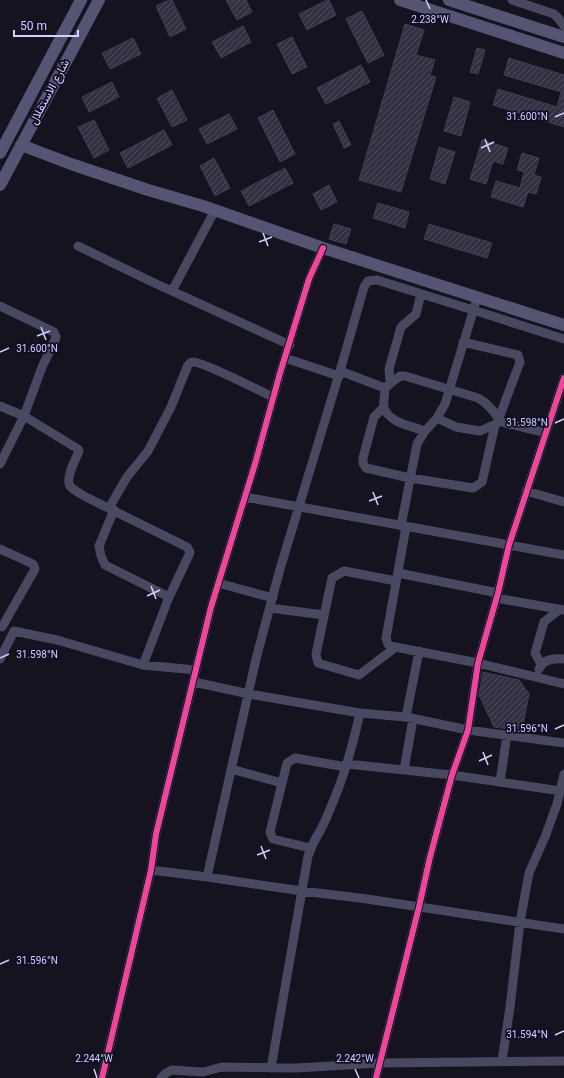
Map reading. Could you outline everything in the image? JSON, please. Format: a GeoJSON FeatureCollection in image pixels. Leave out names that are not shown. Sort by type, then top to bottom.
{"type":"FeatureCollection","features":[{"type":"Feature","properties":{"kind":"main road","name":"شارع الاستقلال"},"geometry":{"type":"LineString","coordinates":[[0,153],[81,0]]}},
{"type":"Feature","properties":{"kind":"main road","name":"شارع الاستقلال"},"geometry":{"type":"LineString","coordinates":[[0,185],[99,0]]}},
{"type":"Feature","properties":{"kind":"main road"},"geometry":{"type":"LineString","coordinates":[[400,0],[564,53]]}},
{"type":"Feature","properties":{"kind":"main road"},"geometry":{"type":"LineString","coordinates":[[449,0],[564,37]]}},
{"type":"Feature","properties":{"kind":"main road"},"geometry":{"type":"LineString","coordinates":[[21,145],[71,164],[148,190],[215,210],[475,304],[564,325]]}},
{"type":"Feature","properties":{"kind":"street"},"geometry":{"type":"LineString","coordinates":[[512,0],[554,14],[564,26]]}},
{"type":"Feature","properties":{"kind":"street"},"geometry":{"type":"LineString","coordinates":[[172,291],[215,210]]}},
{"type":"Feature","properties":{"kind":"street"},"geometry":{"type":"LineString","coordinates":[[78,246],[150,281],[290,345]]}},
{"type":"Feature","properties":{"kind":"street"},"geometry":{"type":"LineString","coordinates":[[102,1078],[151,870],[156,834],[218,583],[245,497],[273,397],[309,279],[323,248]]}},
{"type":"Feature","properties":{"kind":"street"},"geometry":{"type":"LineString","coordinates":[[207,877],[256,659],[299,507],[340,374],[364,287],[368,281],[377,280],[421,294],[475,304],[564,339]]}},
{"type":"Feature","properties":{"kind":"street"},"geometry":{"type":"LineString","coordinates":[[421,294],[416,314],[401,327],[389,369],[388,386],[384,407],[374,417],[363,458],[363,463],[366,468],[410,478],[473,488],[482,482],[498,422],[520,362],[518,355],[463,342]]}},
{"type":"Feature","properties":{"kind":"street"},"geometry":{"type":"LineString","coordinates":[[475,304],[445,404],[437,418],[425,431],[417,444],[410,478],[397,577],[386,638],[390,646],[478,662],[564,684]]}},
{"type":"Feature","properties":{"kind":"street"},"geometry":{"type":"LineString","coordinates":[[0,306],[56,334],[55,340],[42,367],[24,416],[0,464]]}},
{"type":"Feature","properties":{"kind":"street"},"geometry":{"type":"LineString","coordinates":[[285,358],[388,386]]}},
{"type":"Feature","properties":{"kind":"street"},"geometry":{"type":"LineString","coordinates":[[168,596],[105,565],[101,556],[99,546],[111,509],[127,477],[148,452],[171,407],[190,363],[195,362],[211,368],[273,397]]}},
{"type":"Feature","properties":{"kind":"street"},"geometry":{"type":"LineString","coordinates":[[388,386],[400,376],[405,376],[483,401],[498,422]]}},
{"type":"Feature","properties":{"kind":"street"},"geometry":{"type":"LineString","coordinates":[[376,1078],[430,857],[452,776],[468,730],[478,662],[497,596],[509,545],[564,378]]}},
{"type":"Feature","properties":{"kind":"street"},"geometry":{"type":"LineString","coordinates":[[0,406],[24,416],[76,447],[78,451],[69,476],[69,484],[71,487],[86,497],[187,547],[189,550],[190,556],[168,596],[143,665]]}},
{"type":"Feature","properties":{"kind":"street"},"geometry":{"type":"LineString","coordinates":[[384,407],[388,415],[398,422],[425,431]]}},
{"type":"Feature","properties":{"kind":"street"},"geometry":{"type":"LineString","coordinates":[[437,418],[456,427],[480,431],[498,422],[546,433]]}},
{"type":"Feature","properties":{"kind":"street"},"geometry":{"type":"LineString","coordinates":[[526,491],[564,502]]}},
{"type":"Feature","properties":{"kind":"street"},"geometry":{"type":"LineString","coordinates":[[245,497],[564,555]]}},
{"type":"Feature","properties":{"kind":"street"},"geometry":{"type":"LineString","coordinates":[[0,548],[33,564],[35,569],[1,627],[57,640],[143,665],[196,670]]}},
{"type":"Feature","properties":{"kind":"street"},"geometry":{"type":"LineString","coordinates":[[396,647],[359,674],[318,663],[316,654],[332,578],[344,571],[397,577],[562,610]]}},
{"type":"Feature","properties":{"kind":"street"},"geometry":{"type":"LineString","coordinates":[[218,583],[273,598]]}},
{"type":"Feature","properties":{"kind":"street"},"geometry":{"type":"LineString","coordinates":[[270,608],[324,615]]}},
{"type":"Feature","properties":{"kind":"street"},"geometry":{"type":"LineString","coordinates":[[541,664],[535,653],[544,622],[562,610]]}},
{"type":"Feature","properties":{"kind":"street"},"geometry":{"type":"LineString","coordinates":[[0,659],[14,631]]}},
{"type":"Feature","properties":{"kind":"street"},"geometry":{"type":"LineString","coordinates":[[404,770],[419,651]]}},
{"type":"Feature","properties":{"kind":"street"},"geometry":{"type":"LineString","coordinates":[[536,677],[541,664],[547,660],[564,659]]}},
{"type":"Feature","properties":{"kind":"street"},"geometry":{"type":"LineString","coordinates":[[194,682],[248,694],[360,713],[410,718],[468,730],[564,742]]}},
{"type":"Feature","properties":{"kind":"street"},"geometry":{"type":"LineString","coordinates":[[271,1068],[310,848],[321,829],[346,766],[360,713]]}},
{"type":"Feature","properties":{"kind":"street"},"geometry":{"type":"LineString","coordinates":[[500,782],[507,735]]}},
{"type":"Feature","properties":{"kind":"street"},"geometry":{"type":"LineString","coordinates":[[310,848],[273,839],[270,832],[287,763],[294,758],[346,766],[404,770],[561,791]]}},
{"type":"Feature","properties":{"kind":"street"},"geometry":{"type":"LineString","coordinates":[[231,769],[282,783]]}},
{"type":"Feature","properties":{"kind":"street"},"geometry":{"type":"LineString","coordinates":[[502,1061],[520,922],[529,874],[545,837],[561,791],[564,774]]}},
{"type":"Feature","properties":{"kind":"street"},"geometry":{"type":"LineString","coordinates":[[151,870],[419,907],[564,929]]}},
{"type":"Feature","properties":{"kind":"street"},"geometry":{"type":"LineString","coordinates":[[161,1078],[169,1071],[178,1069],[203,1072],[222,1067],[271,1068],[379,1063],[502,1061],[564,1062]]}},
{"type":"Feature","properties":{"kind":"building"},"geometry":{"type":"Polygon","coordinates":[[[172,0],[186,29],[170,37],[156,6],[172,0]]]}},
{"type":"Feature","properties":{"kind":"building"},"geometry":{"type":"Polygon","coordinates":[[[226,0],[246,0],[252,12],[237,20],[226,0]]]}},
{"type":"Feature","properties":{"kind":"building"},"geometry":{"type":"Polygon","coordinates":[[[329,0],[336,15],[307,30],[299,14],[329,0]]]}},
{"type":"Feature","properties":{"kind":"building"},"geometry":{"type":"Polygon","coordinates":[[[362,11],[384,55],[368,63],[346,19],[362,11]]]}},
{"type":"Feature","properties":{"kind":"building"},"geometry":{"type":"Polygon","coordinates":[[[405,24],[424,30],[416,55],[435,60],[430,75],[436,77],[401,192],[359,180],[405,24]]]}},
{"type":"Feature","properties":{"kind":"building"},"geometry":{"type":"Polygon","coordinates":[[[243,26],[251,42],[221,58],[212,42],[243,26]]]}},
{"type":"Feature","properties":{"kind":"building"},"geometry":{"type":"Polygon","coordinates":[[[292,37],[307,67],[292,74],[277,44],[292,37]]]}},
{"type":"Feature","properties":{"kind":"building"},"geometry":{"type":"Polygon","coordinates":[[[133,38],[141,54],[110,69],[102,53],[133,38]]]}},
{"type":"Feature","properties":{"kind":"building"},"geometry":{"type":"Polygon","coordinates":[[[477,48],[485,50],[478,74],[470,72],[477,48]]]}},
{"type":"Feature","properties":{"kind":"building"},"geometry":{"type":"Polygon","coordinates":[[[509,58],[564,75],[564,127],[493,105],[498,89],[557,107],[561,92],[504,75],[509,58]]]}},
{"type":"Feature","properties":{"kind":"building"},"geometry":{"type":"Polygon","coordinates":[[[361,65],[370,82],[326,104],[317,88],[361,65]]]}},
{"type":"Feature","properties":{"kind":"building"},"geometry":{"type":"Polygon","coordinates":[[[112,82],[119,97],[89,112],[82,97],[112,82]]]}},
{"type":"Feature","properties":{"kind":"building"},"geometry":{"type":"Polygon","coordinates":[[[172,90],[187,120],[172,127],[157,98],[172,90]]]}},
{"type":"Feature","properties":{"kind":"building"},"geometry":{"type":"Polygon","coordinates":[[[454,97],[470,102],[461,136],[444,131],[454,97]]]}},
{"type":"Feature","properties":{"kind":"building"},"geometry":{"type":"Polygon","coordinates":[[[273,110],[295,154],[280,162],[258,118],[273,110]]]}},
{"type":"Feature","properties":{"kind":"building"},"geometry":{"type":"Polygon","coordinates":[[[229,114],[237,129],[207,144],[199,129],[229,114]]]}},
{"type":"Feature","properties":{"kind":"building"},"geometry":{"type":"Polygon","coordinates":[[[94,120],[109,150],[94,158],[78,127],[94,120]]]}},
{"type":"Feature","properties":{"kind":"building"},"geometry":{"type":"Polygon","coordinates":[[[339,121],[351,145],[344,148],[333,124],[339,121]]]}},
{"type":"Feature","properties":{"kind":"building"},"geometry":{"type":"Polygon","coordinates":[[[164,130],[172,145],[128,168],[120,153],[164,130]]]}},
{"type":"Feature","properties":{"kind":"building"},"geometry":{"type":"Polygon","coordinates":[[[482,140],[508,148],[503,164],[493,161],[486,184],[470,179],[482,140]]]}},
{"type":"Feature","properties":{"kind":"building"},"geometry":{"type":"Polygon","coordinates":[[[439,147],[455,152],[445,184],[430,179],[439,147]]]}},
{"type":"Feature","properties":{"kind":"building"},"geometry":{"type":"Polygon","coordinates":[[[522,153],[539,158],[534,175],[541,177],[536,194],[528,192],[523,207],[491,197],[496,181],[520,188],[524,172],[517,170],[522,153]]]}},
{"type":"Feature","properties":{"kind":"building"},"geometry":{"type":"Polygon","coordinates":[[[214,158],[230,188],[215,196],[200,166],[214,158]]]}},
{"type":"Feature","properties":{"kind":"building"},"geometry":{"type":"Polygon","coordinates":[[[285,168],[293,183],[249,206],[241,191],[285,168]]]}},
{"type":"Feature","properties":{"kind":"building"},"geometry":{"type":"Polygon","coordinates":[[[329,185],[337,202],[321,210],[313,194],[329,185]]]}},
{"type":"Feature","properties":{"kind":"building"},"geometry":{"type":"Polygon","coordinates":[[[378,203],[409,212],[405,228],[373,218],[378,203]]]}},
{"type":"Feature","properties":{"kind":"building"},"geometry":{"type":"Polygon","coordinates":[[[334,224],[351,229],[346,244],[329,239],[334,224]]]}},
{"type":"Feature","properties":{"kind":"building"},"geometry":{"type":"Polygon","coordinates":[[[429,224],[492,243],[487,258],[424,239],[429,224]]]}},
{"type":"Feature","properties":{"kind":"building"},"geometry":{"type":"Polygon","coordinates":[[[483,672],[519,680],[529,694],[522,731],[494,727],[479,695],[483,672]]]}},
{"type":"Feature","properties":{"kind":"cycle path"},"geometry":{"type":"LineString","coordinates":[[102,1078],[151,870],[156,834],[211,607],[255,464],[280,373],[309,279],[323,248]]}},
{"type":"Feature","properties":{"kind":"cycle path"},"geometry":{"type":"LineString","coordinates":[[376,1078],[430,857],[452,775],[468,730],[478,663],[498,593],[509,545],[564,378]]}}]}
